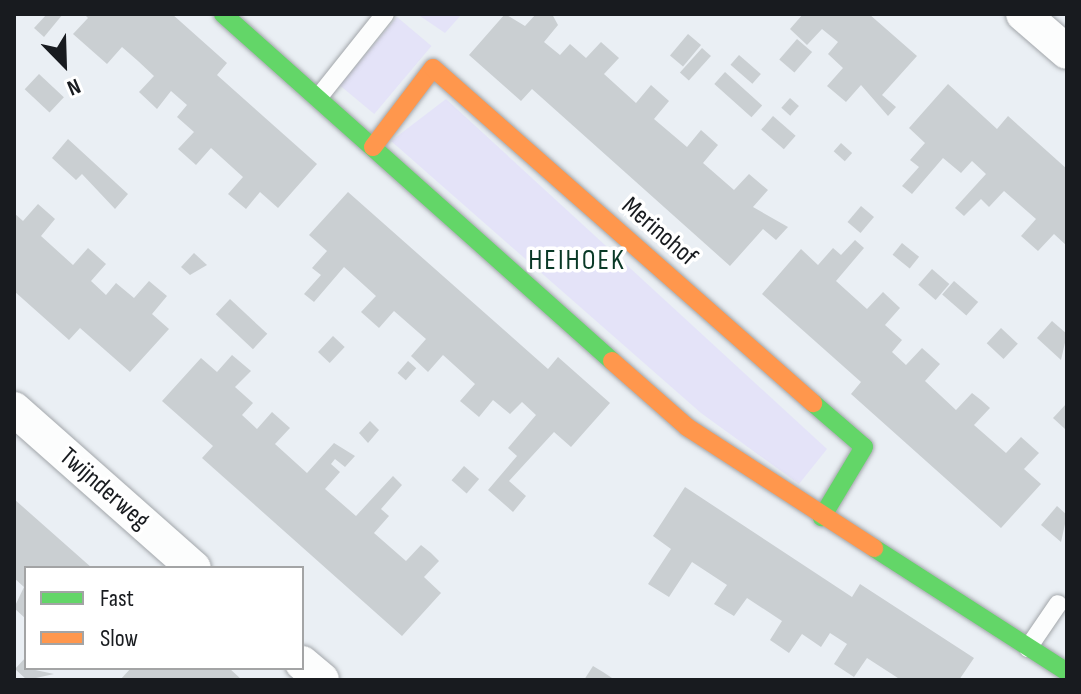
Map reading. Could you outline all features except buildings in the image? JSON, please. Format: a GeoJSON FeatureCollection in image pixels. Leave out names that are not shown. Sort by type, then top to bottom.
{"type":"FeatureCollection","features":[{"type":"Feature","properties":{"kind":"street"},"geometry":{"type":"LineString","coordinates":[[223,14],[687,427],[822,517],[1067,672]]}},
{"type":"Feature","properties":{"kind":"street"},"geometry":{"type":"LineString","coordinates":[[1023,14],[1067,52]]}},
{"type":"Feature","properties":{"kind":"street","name":"Merinohof"},"geometry":{"type":"LineString","coordinates":[[373,147],[433,68],[864,447],[822,517]]}},
{"type":"Feature","properties":{"kind":"street","name":"Twijnderweg"},"geometry":{"type":"LineString","coordinates":[[14,409],[192,566]]}},
{"type":"Feature","properties":{"kind":"street"},"geometry":{"type":"LineString","coordinates":[[304,665],[322,680]]}},
{"type":"Feature","properties":{"kind":"lane"},"geometry":{"type":"LineString","coordinates":[[318,98],[385,14]]}},
{"type":"Feature","properties":{"kind":"lane"},"geometry":{"type":"LineString","coordinates":[[1028,648],[1058,604]]}},
{"type":"Feature","properties":{"kind":"shaded area"},"geometry":{"type":"Polygon","coordinates":[[[417,14],[462,14],[445,33],[417,14]]]}},
{"type":"Feature","properties":{"kind":"shaded area"},"geometry":{"type":"Polygon","coordinates":[[[397,17],[431,46],[374,114],[340,85],[397,17]]]}},
{"type":"Feature","properties":{"kind":"shaded area"},"geometry":{"type":"Polygon","coordinates":[[[446,99],[827,449],[799,484],[701,413],[391,141],[446,99]]]}},
{"type":"Feature","properties":{"kind":"traffic: fast"},"geometry":{"type":"LineString","coordinates":[[223,14],[612,361]]}},
{"type":"Feature","properties":{"kind":"traffic: fast"},"geometry":{"type":"LineString","coordinates":[[813,403],[864,447],[822,517]]}},
{"type":"Feature","properties":{"kind":"traffic: fast"},"geometry":{"type":"LineString","coordinates":[[874,548],[1067,672]]}},
{"type":"Feature","properties":{"kind":"traffic: slow"},"geometry":{"type":"LineString","coordinates":[[373,147],[433,68],[813,403]]}},
{"type":"Feature","properties":{"kind":"traffic: slow"},"geometry":{"type":"LineString","coordinates":[[612,361],[687,427],[874,548]]}},
{"type":"Feature","properties":{"kind":"district","name":"HEIHOEK"},"geometry":{"type":"Point","coordinates":[577,261]}}]}
